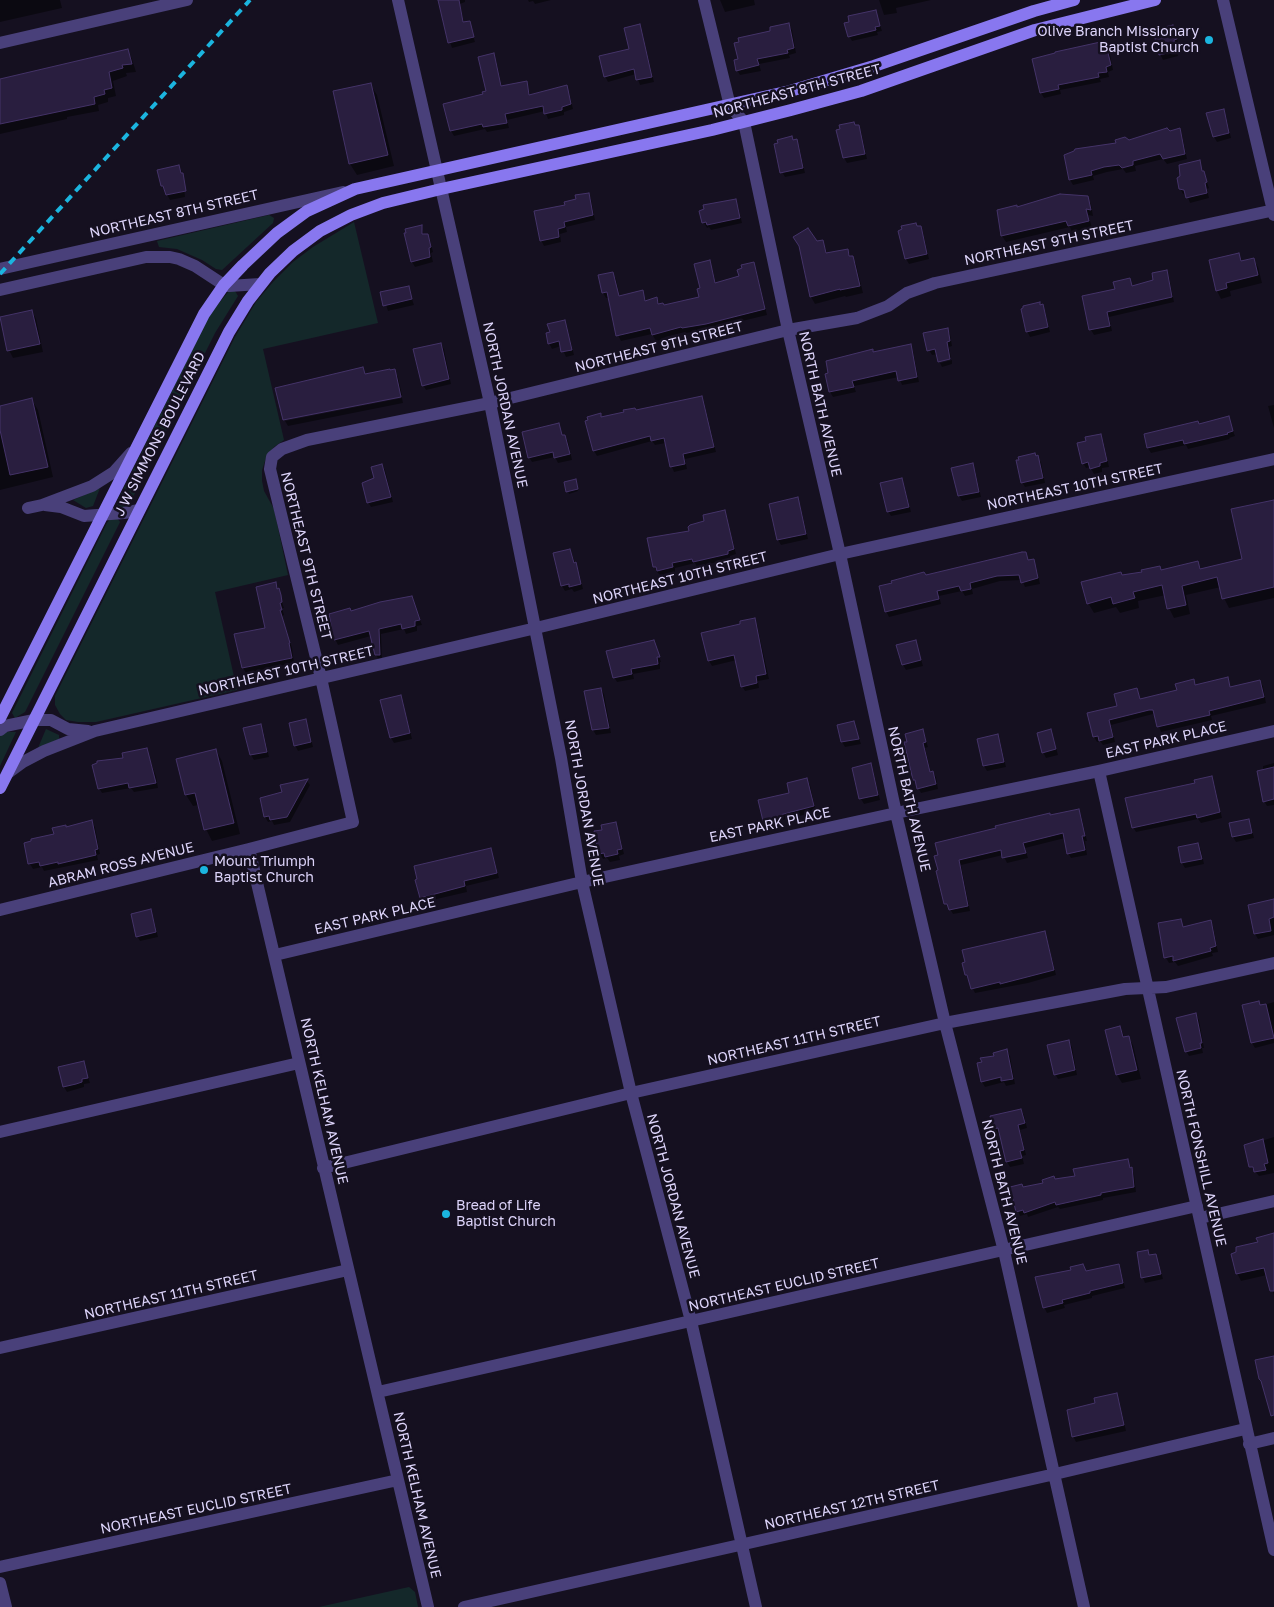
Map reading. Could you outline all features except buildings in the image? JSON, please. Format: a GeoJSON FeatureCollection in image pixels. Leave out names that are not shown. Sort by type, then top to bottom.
{"type":"FeatureCollection","features":[{"type":"Feature","properties":{"kind":"main road","name":"NORTHEAST 8TH STREET"},"geometry":{"type":"LineString","coordinates":[[437,171],[782,93],[860,71],[1003,21],[1074,0]]}},
{"type":"Feature","properties":{"kind":"main road","name":"NORTHEAST 8TH STREET"},"geometry":{"type":"LineString","coordinates":[[441,189],[744,122],[861,90],[1035,30],[1155,0]]}},
{"type":"Feature","properties":{"kind":"main road","name":"J W SIMMONS BOULEVARD"},"geometry":{"type":"LineString","coordinates":[[0,718],[204,314],[224,285],[259,249],[294,220],[323,202],[355,189],[437,171]]}},
{"type":"Feature","properties":{"kind":"main road","name":"J W SIMMONS BOULEVARD"},"geometry":{"type":"LineString","coordinates":[[0,788],[229,332],[260,284],[293,251],[320,231],[339,221],[383,203],[441,189]]}},
{"type":"Feature","properties":{"kind":"street"},"geometry":{"type":"LineString","coordinates":[[0,43],[187,0]]}},
{"type":"Feature","properties":{"kind":"street","name":"NORTH JORDAN AVENUE"},"geometry":{"type":"LineString","coordinates":[[398,0],[490,404],[562,758],[582,882],[631,1093],[691,1321],[756,1607]]}},
{"type":"Feature","properties":{"kind":"street","name":"NORTH BATH AVENUE"},"geometry":{"type":"LineString","coordinates":[[704,0],[730,106],[744,122],[788,330],[840,554],[944,1023],[1004,1251],[1084,1607]]}},
{"type":"Feature","properties":{"kind":"street"},"geometry":{"type":"LineString","coordinates":[[1223,0],[1274,212]]}},
{"type":"Feature","properties":{"kind":"street","name":"NORTHEAST 8TH STREET"},"geometry":{"type":"LineString","coordinates":[[0,269],[290,202],[355,189]]}},
{"type":"Feature","properties":{"kind":"street","name":"NORTHEAST 9TH STREET"},"geometry":{"type":"LineString","coordinates":[[321,678],[270,469],[272,457],[282,449],[307,440],[490,404],[788,330],[857,318],[888,306],[907,293],[935,283],[1274,212]]}},
{"type":"Feature","properties":{"kind":"street"},"geometry":{"type":"LineString","coordinates":[[0,290],[146,257],[170,257],[186,262],[224,285],[235,287],[260,284]]}},
{"type":"Feature","properties":{"kind":"street"},"geometry":{"type":"LineString","coordinates":[[28,508],[42,505],[85,489],[105,479],[118,468],[138,445]]}},
{"type":"Feature","properties":{"kind":"street","name":"NORTHEAST 10TH STREET"},"geometry":{"type":"LineString","coordinates":[[8,773],[23,762],[49,748],[95,731],[536,628],[840,554],[1274,459]]}},
{"type":"Feature","properties":{"kind":"street"},"geometry":{"type":"LineString","coordinates":[[42,505],[61,507],[84,516],[139,510]]}},
{"type":"Feature","properties":{"kind":"street"},"geometry":{"type":"LineString","coordinates":[[249,849],[353,822],[321,678]]}},
{"type":"Feature","properties":{"kind":"street","name":"NORTHEAST 10TH STREET"},"geometry":{"type":"LineString","coordinates":[[0,730],[5,726],[34,720],[51,720],[73,731],[95,731]]}},
{"type":"Feature","properties":{"kind":"street","name":"EAST PARK PLACE"},"geometry":{"type":"LineString","coordinates":[[275,955],[582,882],[896,813],[1099,771],[1274,731]]}},
{"type":"Feature","properties":{"kind":"street","name":"NORTH FONSHILL AVENUE"},"geometry":{"type":"LineString","coordinates":[[1099,771],[1274,1550]]}},
{"type":"Feature","properties":{"kind":"street","name":"ABRAM ROSS AVENUE"},"geometry":{"type":"LineString","coordinates":[[0,910],[249,849]]}},
{"type":"Feature","properties":{"kind":"street","name":"NORTH KELHAM AVENUE"},"geometry":{"type":"LineString","coordinates":[[249,849],[428,1607]]}},
{"type":"Feature","properties":{"kind":"street","name":"NORTHEAST 11TH STREET"},"geometry":{"type":"LineString","coordinates":[[323,1168],[631,1093],[944,1023],[1125,989],[1166,987],[1274,963]]}},
{"type":"Feature","properties":{"kind":"street"},"geometry":{"type":"LineString","coordinates":[[0,1132],[299,1063]]}},
{"type":"Feature","properties":{"kind":"street","name":"NORTHEAST EUCLID STREET"},"geometry":{"type":"LineString","coordinates":[[378,1392],[1004,1251],[1198,1212],[1274,1201]]}},
{"type":"Feature","properties":{"kind":"street","name":"NORTHEAST 11TH STREET"},"geometry":{"type":"LineString","coordinates":[[0,1348],[348,1270]]}},
{"type":"Feature","properties":{"kind":"street","name":"NORTHEAST 12TH STREET"},"geometry":{"type":"LineString","coordinates":[[464,1607],[1246,1429]]}},
{"type":"Feature","properties":{"kind":"street"},"geometry":{"type":"LineString","coordinates":[[1249,1444],[1274,1438]]}},
{"type":"Feature","properties":{"kind":"street","name":"NORTHEAST EUCLID STREET"},"geometry":{"type":"LineString","coordinates":[[0,1567],[398,1480]]}},
{"type":"Feature","properties":{"kind":"street"},"geometry":{"type":"LineString","coordinates":[[0,1583],[6,1607]]}},
{"type":"Feature","properties":{"kind":"green space"},"geometry":{"type":"Polygon","coordinates":[[[269,215],[274,218],[273,223],[222,270],[216,269],[202,260],[177,249],[159,247],[157,241],[269,215]]]}},
{"type":"Feature","properties":{"kind":"green space"},"geometry":{"type":"Polygon","coordinates":[[[354,222],[378,323],[263,349],[284,440],[274,447],[266,458],[262,470],[262,481],[264,491],[274,509],[288,575],[215,592],[237,690],[96,722],[66,720],[55,705],[55,696],[235,337],[256,302],[293,262],[313,247],[354,222]]]}},
{"type":"Feature","properties":{"kind":"green space"},"geometry":{"type":"Polygon","coordinates":[[[229,291],[235,291],[238,296],[215,333],[130,503],[122,508],[117,506],[117,502],[210,314],[229,291]]]}},
{"type":"Feature","properties":{"kind":"green space"},"geometry":{"type":"Polygon","coordinates":[[[100,488],[93,506],[86,508],[73,500],[100,488]]]}},
{"type":"Feature","properties":{"kind":"green space"},"geometry":{"type":"Polygon","coordinates":[[[117,518],[120,522],[25,712],[15,718],[12,713],[107,523],[110,519],[117,518]]]}},
{"type":"Feature","properties":{"kind":"green space"},"geometry":{"type":"Polygon","coordinates":[[[46,729],[59,735],[59,739],[38,748],[46,729]]]}},
{"type":"Feature","properties":{"kind":"green space"},"geometry":{"type":"Polygon","coordinates":[[[1,732],[16,732],[0,766],[0,735],[1,732]]]}},
{"type":"Feature","properties":{"kind":"green space"},"geometry":{"type":"Polygon","coordinates":[[[409,1587],[415,1592],[418,1607],[319,1607],[409,1587]]]}},
{"type":"Feature","properties":{"kind":"railway"},"geometry":{"type":"LineString","coordinates":[[0,274],[250,0]]}},
{"type":"Feature","properties":{"kind":"place","name":"Olive Branch Missionary Baptist Church"},"geometry":{"type":"Point","coordinates":[1209,40]}},
{"type":"Feature","properties":{"kind":"place","name":"Mount Triumph Baptist Church"},"geometry":{"type":"Point","coordinates":[204,870]}},
{"type":"Feature","properties":{"kind":"place","name":"Bread of Life Baptist Church"},"geometry":{"type":"Point","coordinates":[446,1214]}}]}
